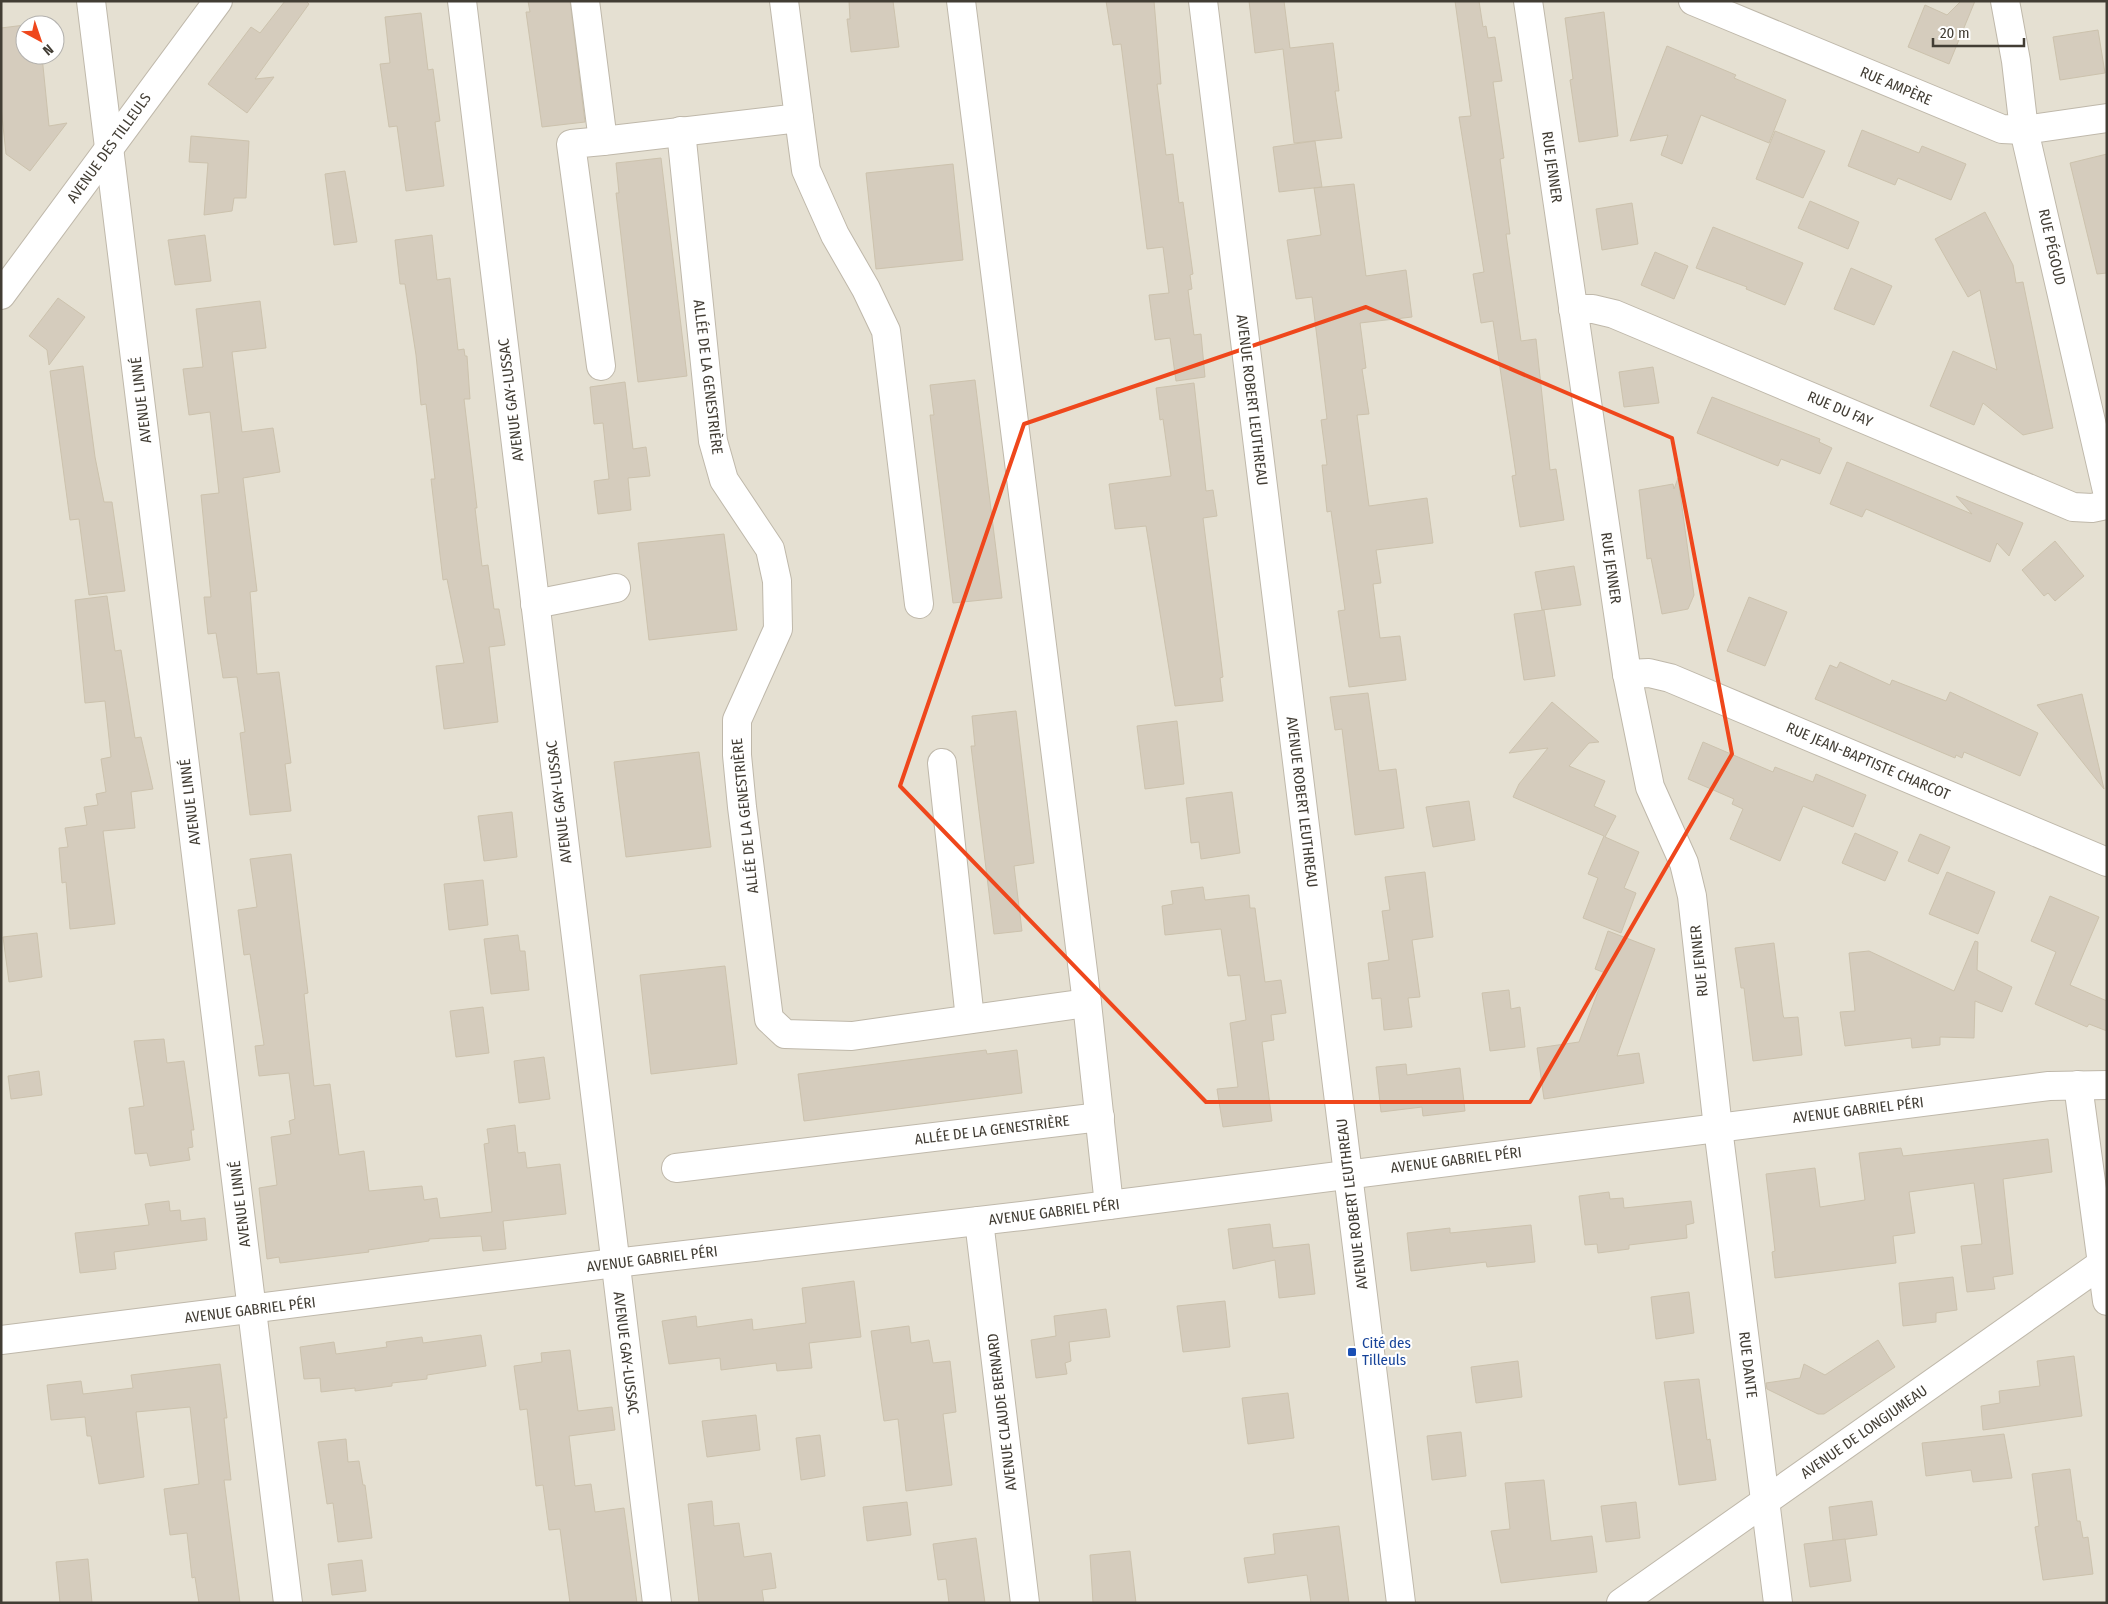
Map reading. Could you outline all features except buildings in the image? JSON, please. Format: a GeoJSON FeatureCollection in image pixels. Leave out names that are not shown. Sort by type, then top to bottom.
{"type":"FeatureCollection","features":[{"type":"Feature","properties":{"kind":"street","name":"AVENUE LINNÉ"},"geometry":{"type":"LineString","coordinates":[[91,1],[288,1603]]}},
{"type":"Feature","properties":{"kind":"street","name":"AVENUE DES TILLEULS"},"geometry":{"type":"LineString","coordinates":[[1,295],[218,1]]}},
{"type":"Feature","properties":{"kind":"street","name":"AVENUE GAY-LUSSAC"},"geometry":{"type":"LineString","coordinates":[[462,1],[657,1603]]}},
{"type":"Feature","properties":{"kind":"street"},"geometry":{"type":"LineString","coordinates":[[585,1],[603,141]]}},
{"type":"Feature","properties":{"kind":"street"},"geometry":{"type":"LineString","coordinates":[[784,1],[806,170],[835,235],[866,289],[886,331],[919,604]]}},
{"type":"Feature","properties":{"kind":"street"},"geometry":{"type":"LineString","coordinates":[[961,1],[1087,1003],[1110,1205]]}},
{"type":"Feature","properties":{"kind":"street","name":"AVENUE ROBERT LEUTHREAU"},"geometry":{"type":"LineString","coordinates":[[1203,1],[1401,1603]]}},
{"type":"Feature","properties":{"kind":"street","name":"RUE JENNER"},"geometry":{"type":"LineString","coordinates":[[1528,1],[1626,674],[1650,786],[1684,863],[1692,896],[1718,1128]]}},
{"type":"Feature","properties":{"kind":"street","name":"RUE AMPÈRE"},"geometry":{"type":"LineString","coordinates":[[1693,1],[1981,122],[2002,129],[2024,130],[2107,118]]}},
{"type":"Feature","properties":{"kind":"street","name":"RUE PÉGOUD"},"geometry":{"type":"LineString","coordinates":[[2005,1],[2016,60],[2024,130],[2107,491]]}},
{"type":"Feature","properties":{"kind":"street"},"geometry":{"type":"LineString","coordinates":[[601,366],[572,144],[799,118]]}},
{"type":"Feature","properties":{"kind":"street","name":"ALLÉE DE LA GENESTRIÈRE"},"geometry":{"type":"LineString","coordinates":[[682,132],[713,441],[724,480],[770,549],[778,581],[778,629],[737,720],[737,755],[742,807],[769,1019],[785,1034],[852,1036],[1087,1003]]}},
{"type":"Feature","properties":{"kind":"street","name":"RUE DU FAY"},"geometry":{"type":"LineString","coordinates":[[1573,309],[1594,309],[1614,314],[2073,507],[2092,508],[2107,505]]}},
{"type":"Feature","properties":{"kind":"street"},"geometry":{"type":"LineString","coordinates":[[535,604],[616,588]]}},
{"type":"Feature","properties":{"kind":"street","name":"RUE JEAN-BAPTISTE CHARCOT"},"geometry":{"type":"LineString","coordinates":[[1626,674],[1649,673],[1670,678],[2107,862]]}},
{"type":"Feature","properties":{"kind":"street"},"geometry":{"type":"LineString","coordinates":[[942,763],[970,1019]]}},
{"type":"Feature","properties":{"kind":"street"},"geometry":{"type":"LineString","coordinates":[[2078,1084],[2104,1262],[2107,1301]]}},
{"type":"Feature","properties":{"kind":"street","name":"AVENUE GABRIEL PÉRI"},"geometry":{"type":"LineString","coordinates":[[1,1340],[615,1263],[1110,1205],[2078,1084],[2107,1085]]}},
{"type":"Feature","properties":{"kind":"street","name":"ALLÉE DE LA GENESTRIÈRE"},"geometry":{"type":"LineString","coordinates":[[676,1168],[1100,1118]]}},
{"type":"Feature","properties":{"kind":"street","name":"RUE DANTE"},"geometry":{"type":"LineString","coordinates":[[1718,1128],[1778,1603]]}},
{"type":"Feature","properties":{"kind":"street","name":"AVENUE CLAUDE BERNARD"},"geometry":{"type":"LineString","coordinates":[[979,1221],[1025,1603]]}},
{"type":"Feature","properties":{"kind":"street","name":"AVENUE DE LONGJUMEAU"},"geometry":{"type":"LineString","coordinates":[[1621,1603],[2104,1262]]}},
{"type":"Feature","properties":{"kind":"highlighted area"},"geometry":{"type":"Polygon","coordinates":[[[1366,307],[1672,438],[1732,754],[1530,1102],[1206,1102],[900,786],[1024,424],[1366,307]]]}},
{"type":"Feature","properties":{"kind":"shaded area"},"geometry":{"type":"Polygon","coordinates":[[[1,1],[2107,1],[2107,1603],[1,1603],[1,1]]]}},
{"type":"Feature","properties":{"kind":"place","name":"Cité des Tilleuls"},"geometry":{"type":"Point","coordinates":[1352,1352]}}]}
